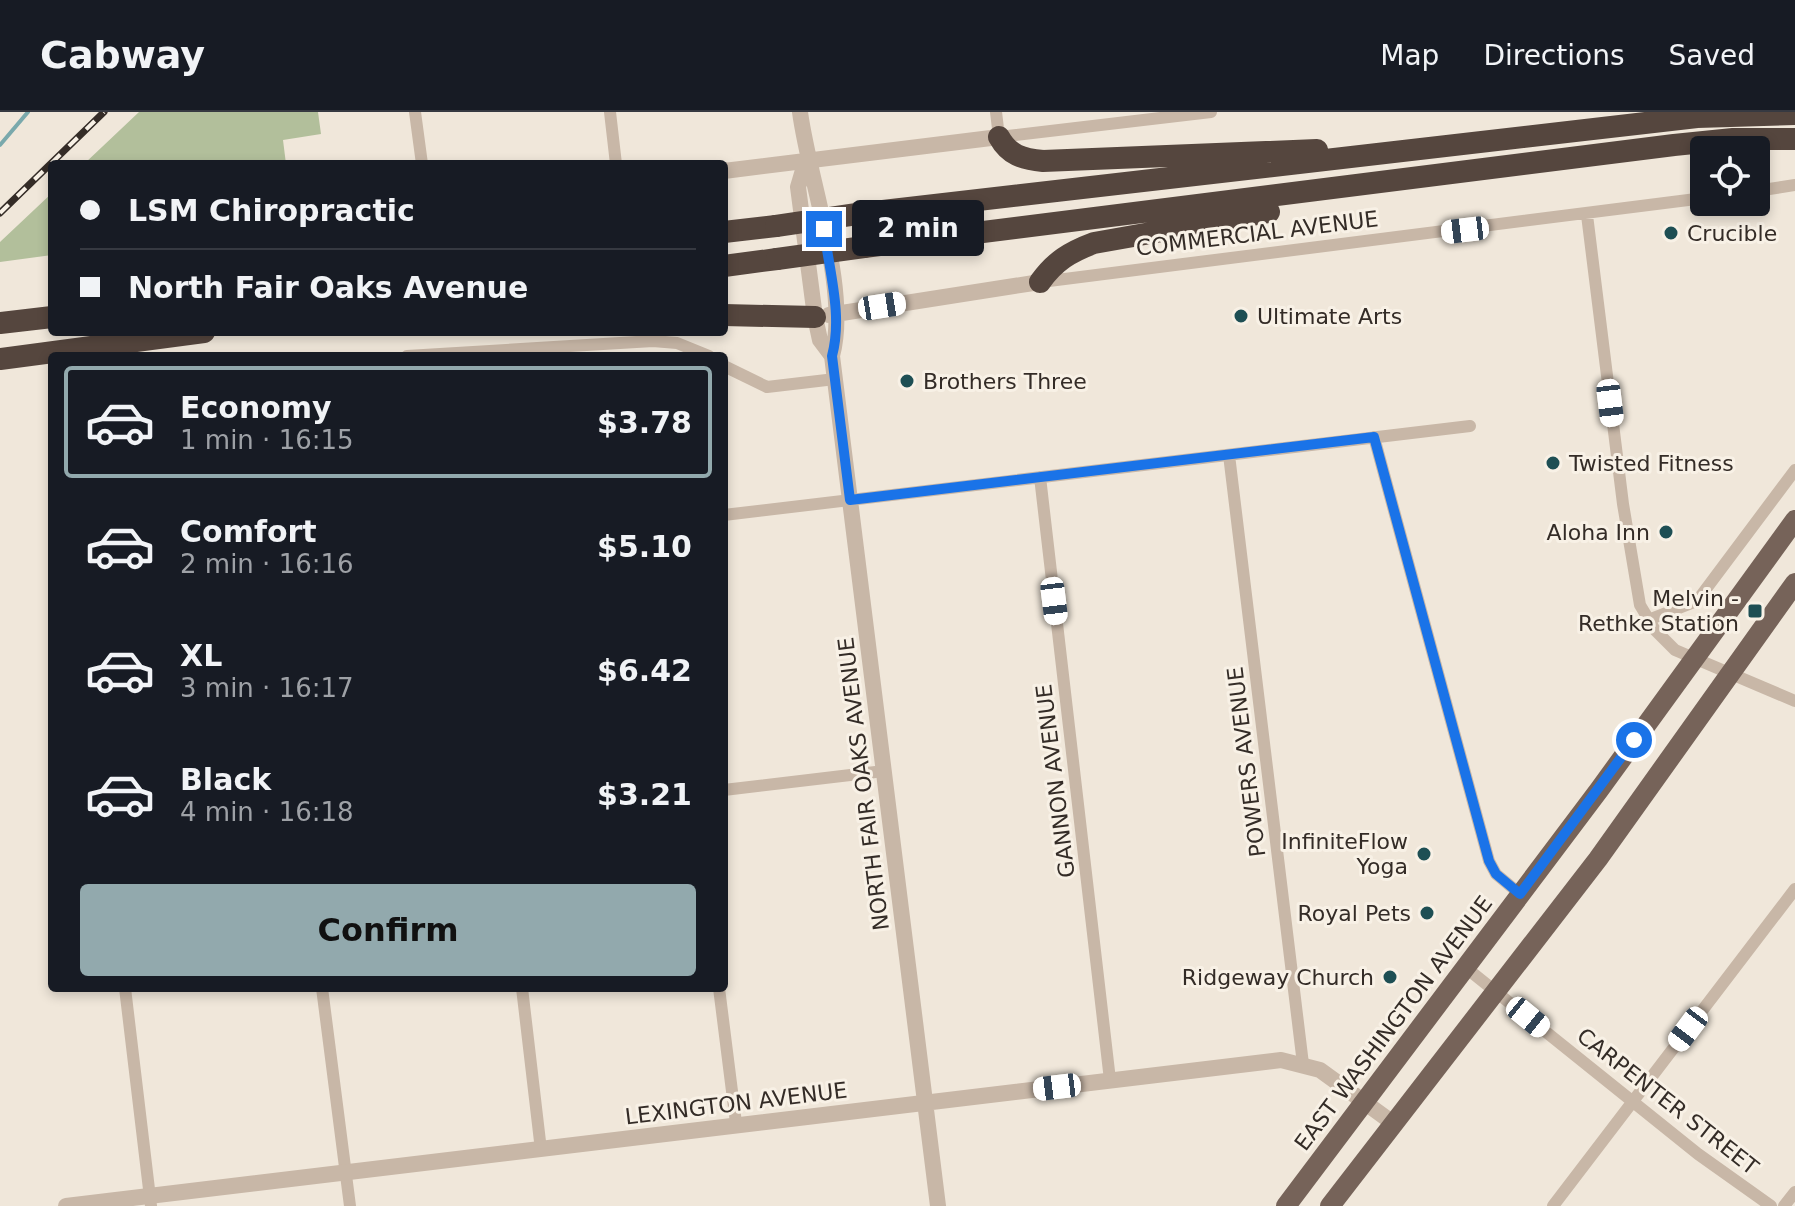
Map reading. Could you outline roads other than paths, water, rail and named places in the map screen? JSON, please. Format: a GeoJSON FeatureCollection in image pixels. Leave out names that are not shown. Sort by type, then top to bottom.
{"type":"FeatureCollection","features":[{"type":"Feature","properties":{"kind":"highway"},"geometry":{"type":"LineString","coordinates":[[1697,117],[1720,112]]}},
{"type":"Feature","properties":{"kind":"highway"},"geometry":{"type":"LineString","coordinates":[[728,232],[1697,117],[1795,114]]}},
{"type":"Feature","properties":{"kind":"highway"},"geometry":{"type":"LineString","coordinates":[[999,137],[1012,154],[1024,160],[1308,148],[1354,157]]}},
{"type":"Feature","properties":{"kind":"highway"},"geometry":{"type":"LineString","coordinates":[[728,265],[1566,158],[1733,139],[1795,139]]}},
{"type":"Feature","properties":{"kind":"highway"},"geometry":{"type":"LineString","coordinates":[[1040,282],[1052,265],[1069,252],[1094,243],[1566,158]]}},
{"type":"Feature","properties":{"kind":"highway"},"geometry":{"type":"LineString","coordinates":[[728,315],[826,316]]}},
{"type":"Feature","properties":{"kind":"highway"},"geometry":{"type":"LineString","coordinates":[[0,323],[48,317]]}},
{"type":"Feature","properties":{"kind":"highway"},"geometry":{"type":"LineString","coordinates":[[53,352],[174,336]]}},
{"type":"Feature","properties":{"kind":"highway"},"geometry":{"type":"LineString","coordinates":[[0,359],[48,353]]}},
{"type":"Feature","properties":{"kind":"main road","name":"EAST WASHINGTON AVENUE"},"geometry":{"type":"LineString","coordinates":[[1286,1206],[1795,520]]}},
{"type":"Feature","properties":{"kind":"main road"},"geometry":{"type":"LineString","coordinates":[[1330,1206],[1496,991],[1731,675],[1795,583]]}},
{"type":"Feature","properties":{"kind":"street"},"geometry":{"type":"LineString","coordinates":[[415,112],[421,160]]}},
{"type":"Feature","properties":{"kind":"street"},"geometry":{"type":"LineString","coordinates":[[610,112],[616,160]]}},
{"type":"Feature","properties":{"kind":"street","name":"NORTH FAIR OAKS AVENUE"},"geometry":{"type":"LineString","coordinates":[[800,112],[806,160],[798,187],[826,316],[820,340],[832,356],[938,1206]]}},
{"type":"Feature","properties":{"kind":"street"},"geometry":{"type":"LineString","coordinates":[[996,112],[999,137]]}},
{"type":"Feature","properties":{"kind":"street"},"geometry":{"type":"LineString","coordinates":[[728,170],[1211,112]]}},
{"type":"Feature","properties":{"kind":"street"},"geometry":{"type":"LineString","coordinates":[[1770,189],[1795,185]]}},
{"type":"Feature","properties":{"kind":"street","name":"COMMERCIAL AVENUE"},"geometry":{"type":"LineString","coordinates":[[826,316],[1040,282],[1690,200]]}},
{"type":"Feature","properties":{"kind":"street"},"geometry":{"type":"LineString","coordinates":[[1587,215],[1627,534],[1638,597],[1648,620],[1670,646],[1795,701]]}},
{"type":"Feature","properties":{"kind":"street"},"geometry":{"type":"LineString","coordinates":[[637,342],[638,352]]}},
{"type":"Feature","properties":{"kind":"street"},"geometry":{"type":"LineString","coordinates":[[489,352],[637,342],[677,343],[699,352]]}},
{"type":"Feature","properties":{"kind":"street"},"geometry":{"type":"LineString","coordinates":[[728,368],[767,387],[835,379]]}},
{"type":"Feature","properties":{"kind":"street"},"geometry":{"type":"LineString","coordinates":[[728,515],[1470,426]]}},
{"type":"Feature","properties":{"kind":"street"},"geometry":{"type":"LineString","coordinates":[[1374,437],[1489,861],[1496,874],[1520,894]]}},
{"type":"Feature","properties":{"kind":"street","name":"POWERS AVENUE"},"geometry":{"type":"LineString","coordinates":[[1229,455],[1303,1064]]}},
{"type":"Feature","properties":{"kind":"street"},"geometry":{"type":"LineString","coordinates":[[1648,620],[1697,601],[1795,470]]}},
{"type":"Feature","properties":{"kind":"street","name":"GANNON AVENUE"},"geometry":{"type":"LineString","coordinates":[[1040,477],[1110,1080]]}},
{"type":"Feature","properties":{"kind":"street"},"geometry":{"type":"LineString","coordinates":[[728,790],[884,771]]}},
{"type":"Feature","properties":{"kind":"street"},"geometry":{"type":"LineString","coordinates":[[1553,1206],[1795,889]]}},
{"type":"Feature","properties":{"kind":"street","name":"CARPENTER STREET"},"geometry":{"type":"LineString","coordinates":[[1465,967],[1635,1100],[1698,1154],[1771,1206]]}},
{"type":"Feature","properties":{"kind":"street"},"geometry":{"type":"LineString","coordinates":[[125,992],[151,1201]]}},
{"type":"Feature","properties":{"kind":"street"},"geometry":{"type":"LineString","coordinates":[[323,992],[350,1206]]}},
{"type":"Feature","properties":{"kind":"street"},"geometry":{"type":"LineString","coordinates":[[522,992],[541,1150]]}},
{"type":"Feature","properties":{"kind":"street"},"geometry":{"type":"LineString","coordinates":[[720,992],[736,1123]]}},
{"type":"Feature","properties":{"kind":"street","name":"LEXINGTON AVENUE"},"geometry":{"type":"LineString","coordinates":[[66,1206],[151,1201],[345,1171],[1281,1060],[1320,1070],[1393,1123]]}},
{"type":"Feature","properties":{"kind":"street"},"geometry":{"type":"LineString","coordinates":[[1784,1206],[1795,1192]]}},
{"type":"Feature","properties":{"kind":"waterway"},"geometry":{"type":"LineString","coordinates":[[0,145],[28,112]]}},
{"type":"Feature","properties":{"kind":"railway"},"geometry":{"type":"LineString","coordinates":[[55,160],[104,112]]}},
{"type":"Feature","properties":{"kind":"railway"},"geometry":{"type":"LineString","coordinates":[[0,213],[48,166]]}},
{"type":"Feature","properties":{"kind":"place","name":"Crucible"},"geometry":{"type":"Point","coordinates":[1671,233]}},
{"type":"Feature","properties":{"kind":"place","name":"Ultimate Arts"},"geometry":{"type":"Point","coordinates":[1241,316]}},
{"type":"Feature","properties":{"kind":"place","name":"Brothers Three"},"geometry":{"type":"Point","coordinates":[907,381]}},
{"type":"Feature","properties":{"kind":"place","name":"Twisted Fitness"},"geometry":{"type":"Point","coordinates":[1553,463]}},
{"type":"Feature","properties":{"kind":"place","name":"Aloha Inn"},"geometry":{"type":"Point","coordinates":[1666,532]}},
{"type":"Feature","properties":{"kind":"place","name":"Melvin - Rethke Station"},"geometry":{"type":"Point","coordinates":[1755,611]}},
{"type":"Feature","properties":{"kind":"place","name":"InfiniteFlow Yoga"},"geometry":{"type":"Point","coordinates":[1424,854]}},
{"type":"Feature","properties":{"kind":"place","name":"Royal Pets"},"geometry":{"type":"Point","coordinates":[1427,913]}},
{"type":"Feature","properties":{"kind":"place","name":"Ridgeway Church"},"geometry":{"type":"Point","coordinates":[1390,977]}}]}
